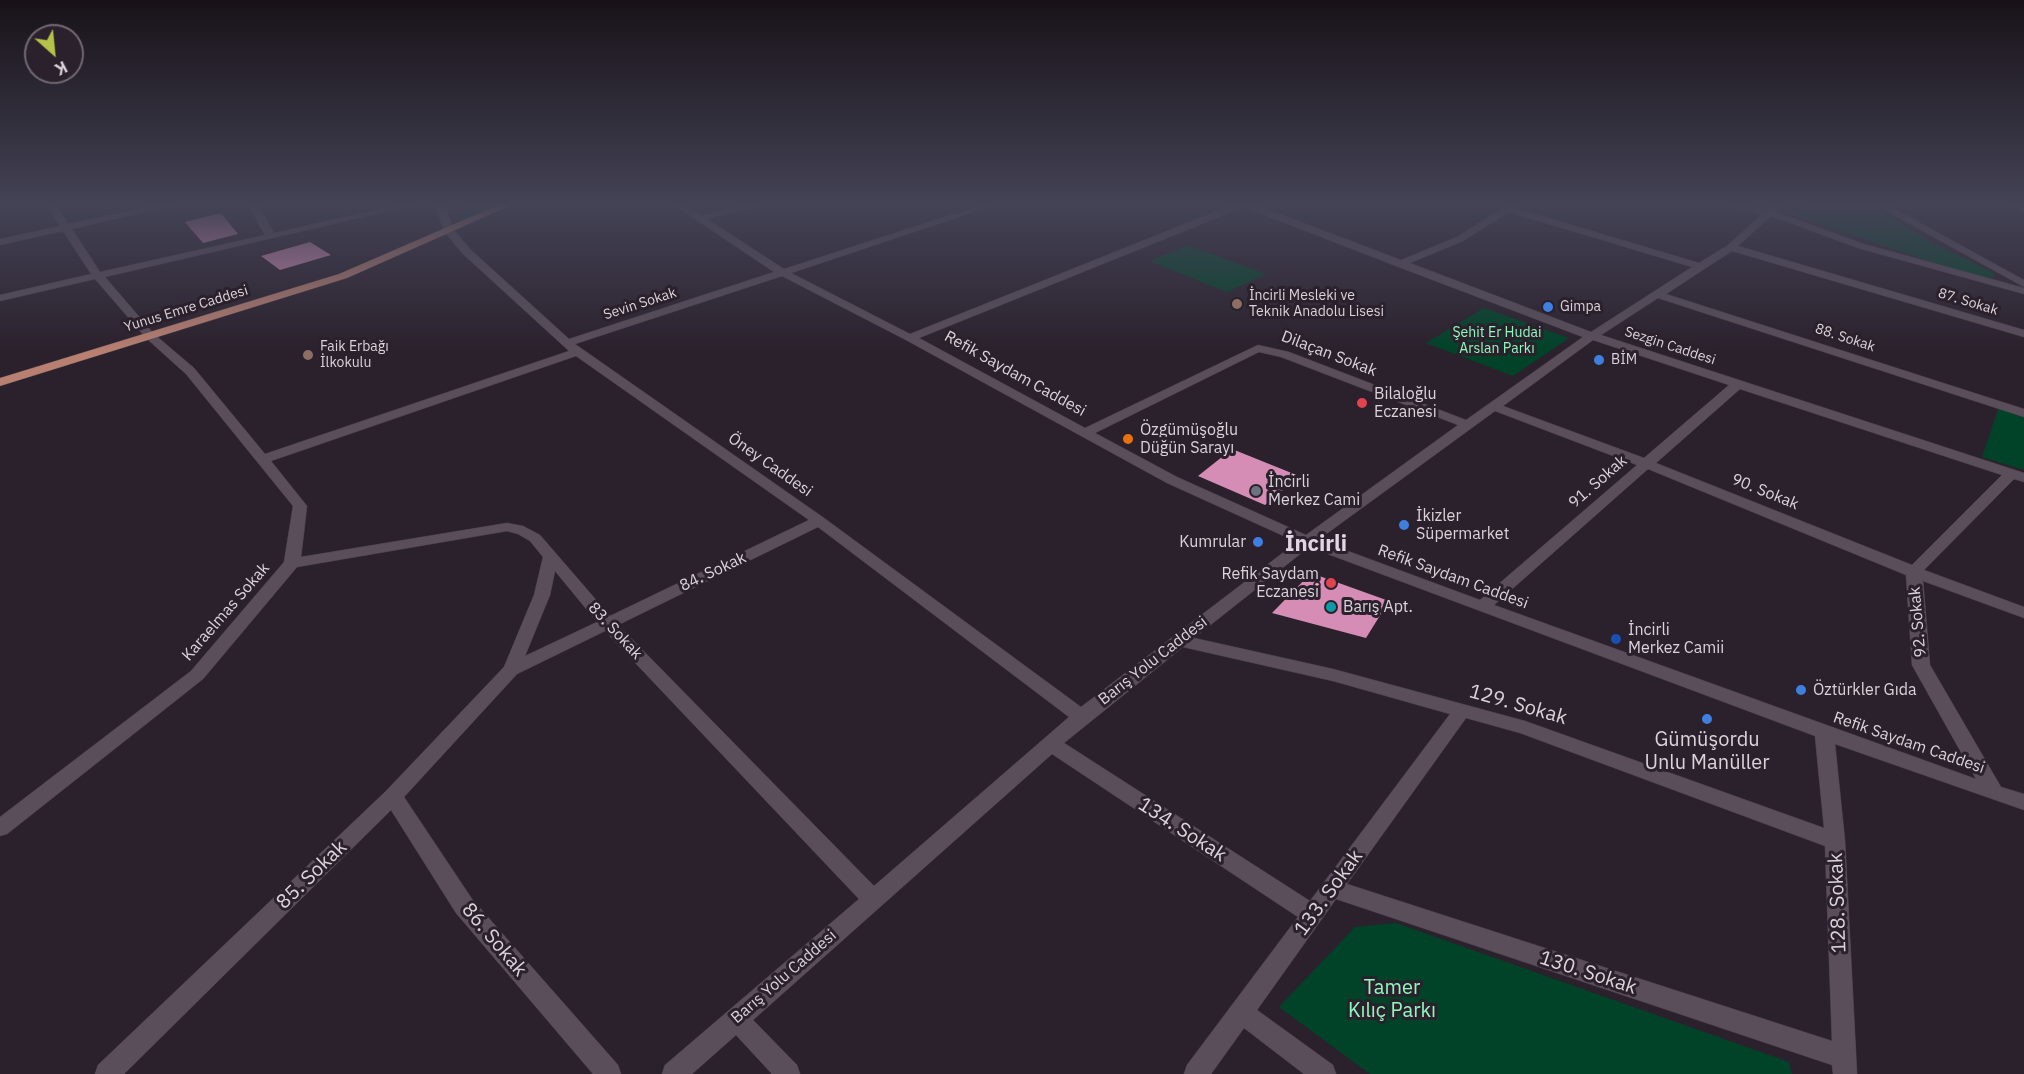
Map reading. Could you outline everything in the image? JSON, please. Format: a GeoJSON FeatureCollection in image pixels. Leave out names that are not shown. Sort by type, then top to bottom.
{"type":"FeatureCollection","features":[{"type":"Feature","properties":{"kind":"main road","name":"Yunus Emre Caddesi"},"geometry":{"type":"LineString","coordinates":[[0,382],[343,276],[396,253]]}},
{"type":"Feature","properties":{"kind":"street","name":"Karaelmas Sokak"},"geometry":{"type":"LineString","coordinates":[[0,828],[197,675],[292,563],[300,506],[190,371],[150,336],[96,274],[83,253]]}},
{"type":"Feature","properties":{"kind":"street"},"geometry":{"type":"LineString","coordinates":[[0,298],[192,253]]}},
{"type":"Feature","properties":{"kind":"street","name":"Öney Caddesi"},"geometry":{"type":"LineString","coordinates":[[468,253],[572,347],[819,521],[1081,717]]}},
{"type":"Feature","properties":{"kind":"street","name":"Refik Saydam Caddesi"},"geometry":{"type":"LineString","coordinates":[[753,253],[783,273],[910,338],[1172,480],[1308,542],[1824,732],[2024,802]]}},
{"type":"Feature","properties":{"kind":"street","name":"Sevin Sokak"},"geometry":{"type":"LineString","coordinates":[[261,460],[572,347],[843,253]]}},
{"type":"Feature","properties":{"kind":"street"},"geometry":{"type":"LineString","coordinates":[[910,338],[1120,253]]}},
{"type":"Feature","properties":{"kind":"street","name":"Sezgin Caddesi"},"geometry":{"type":"LineString","coordinates":[[1372,253],[1592,336],[2018,476]]}},
{"type":"Feature","properties":{"kind":"street"},"geometry":{"type":"LineString","coordinates":[[1400,264],[1426,253]]}},
{"type":"Feature","properties":{"kind":"street"},"geometry":{"type":"LineString","coordinates":[[1659,253],[1699,266]]}},
{"type":"Feature","properties":{"kind":"street","name":"Barış Yolu Caddesi"},"geometry":{"type":"LineString","coordinates":[[674,1074],[1081,717],[1179,640],[1491,406],[1592,336],[1721,253]]}},
{"type":"Feature","properties":{"kind":"street","name":"87. Sokak"},"geometry":{"type":"LineString","coordinates":[[1752,253],[2024,334]]}},
{"type":"Feature","properties":{"kind":"street"},"geometry":{"type":"LineString","coordinates":[[1887,253],[2024,291]]}},
{"type":"Feature","properties":{"kind":"street"},"geometry":{"type":"LineString","coordinates":[[1968,253],[2024,284]]}},
{"type":"Feature","properties":{"kind":"street","name":"88. Sokak"},"geometry":{"type":"LineString","coordinates":[[1656,294],[2024,412]]}},
{"type":"Feature","properties":{"kind":"street","name":"Dilaçan Sokak"},"geometry":{"type":"LineString","coordinates":[[1085,433],[1258,348],[1285,354],[1466,424]]}},
{"type":"Feature","properties":{"kind":"street","name":"91. Sokak"},"geometry":{"type":"LineString","coordinates":[[1482,607],[1738,384]]}},
{"type":"Feature","properties":{"kind":"street","name":"90. Sokak"},"geometry":{"type":"LineString","coordinates":[[1491,406],[1647,464],[1914,572],[2024,612]]}},
{"type":"Feature","properties":{"kind":"street","name":"92. Sokak"},"geometry":{"type":"LineString","coordinates":[[1994,792],[1922,665],[1914,572],[2018,476]]}},
{"type":"Feature","properties":{"kind":"street","name":"84. Sokak"},"geometry":{"type":"LineString","coordinates":[[606,622],[819,521]]}},
{"type":"Feature","properties":{"kind":"street","name":"83. Sokak"},"geometry":{"type":"LineString","coordinates":[[292,563],[507,527],[523,530],[535,538],[606,622],[873,899]]}},
{"type":"Feature","properties":{"kind":"street","name":"85. Sokak"},"geometry":{"type":"LineString","coordinates":[[511,670],[542,595],[550,558]]}},
{"type":"Feature","properties":{"kind":"street","name":"85. Sokak"},"geometry":{"type":"LineString","coordinates":[[106,1074],[393,796],[511,670],[606,622]]}},
{"type":"Feature","properties":{"kind":"street","name":"129. Sokak"},"geometry":{"type":"LineString","coordinates":[[1179,640],[1333,675],[1526,728],[1835,842]]}},
{"type":"Feature","properties":{"kind":"street","name":"133. Sokak"},"geometry":{"type":"LineString","coordinates":[[1196,1074],[1461,712]]}},
{"type":"Feature","properties":{"kind":"street","name":"128. Sokak"},"geometry":{"type":"LineString","coordinates":[[1824,732],[1835,842],[1844,1065]]}},
{"type":"Feature","properties":{"kind":"street","name":"134. Sokak"},"geometry":{"type":"LineString","coordinates":[[1051,744],[1313,915]]}},
{"type":"Feature","properties":{"kind":"street","name":"86. Sokak"},"geometry":{"type":"LineString","coordinates":[[393,796],[464,906],[609,1074]]}},
{"type":"Feature","properties":{"kind":"street","name":"130. Sokak"},"geometry":{"type":"LineString","coordinates":[[1332,889],[1844,1065]]}},
{"type":"Feature","properties":{"kind":"street"},"geometry":{"type":"LineString","coordinates":[[1242,1013],[1324,1074]]}},
{"type":"Feature","properties":{"kind":"street"},"geometry":{"type":"LineString","coordinates":[[737,1019],[788,1074]]}},
{"type":"Feature","properties":{"kind":"green space"},"geometry":{"type":"Polygon","coordinates":[[[1168,253],[1210,253],[1266,274],[1227,292],[1149,261],[1168,253]]]}},
{"type":"Feature","properties":{"kind":"green space"},"geometry":{"type":"Polygon","coordinates":[[[1906,253],[1954,253],[1994,273],[1994,276],[1990,278],[1965,273],[1906,253]]]}},
{"type":"Feature","properties":{"kind":"green space","name":"Şehit Er Hudai Arslan Parkı"},"geometry":{"type":"Polygon","coordinates":[[[1484,308],[1569,338],[1513,376],[1426,343],[1484,308]]]}},
{"type":"Feature","properties":{"kind":"green space"},"geometry":{"type":"Polygon","coordinates":[[[1999,407],[2024,416],[2024,470],[1982,457],[1999,407]]]}},
{"type":"Feature","properties":{"kind":"green space","name":"Tamer Kılıç Parkı"},"geometry":{"type":"Polygon","coordinates":[[[1396,923],[1789,1062],[1792,1074],[1370,1074],[1279,1007],[1355,927],[1396,923]]]}},
{"type":"Feature","properties":{"kind":"building"},"geometry":{"type":"Polygon","coordinates":[[[271,253],[331,255],[280,270],[261,256],[271,253]]]}},
{"type":"Feature","properties":{"kind":"building","name":"İncirli Merkez Cami"},"geometry":{"type":"Polygon","coordinates":[[[1232,449],[1299,476],[1265,505],[1198,476],[1232,449]]]}},
{"type":"Feature","properties":{"kind":"building","name":"Barış Apt."},"geometry":{"type":"Polygon","coordinates":[[[1311,573],[1389,601],[1366,638],[1272,613],[1311,573]]]}},
{"type":"Feature","properties":{"kind":"place","name":"İncirli Mesleki ve Teknik Anadolu Lisesi"},"geometry":{"type":"Point","coordinates":[1237,304]}},
{"type":"Feature","properties":{"kind":"place","name":"Gimpa"},"geometry":{"type":"Point","coordinates":[1548,307]}},
{"type":"Feature","properties":{"kind":"place","name":"Faik Erbağı İlkokulu"},"geometry":{"type":"Point","coordinates":[308,355]}},
{"type":"Feature","properties":{"kind":"place","name":"BİM"},"geometry":{"type":"Point","coordinates":[1599,360]}},
{"type":"Feature","properties":{"kind":"place","name":"Bilaloğlu Eczanesi"},"geometry":{"type":"Point","coordinates":[1362,403]}},
{"type":"Feature","properties":{"kind":"place","name":"Özgümüşoğlu Düğün Sarayı"},"geometry":{"type":"Point","coordinates":[1128,439]}},
{"type":"Feature","properties":{"kind":"place","name":"İncirli Merkez Cami"},"geometry":{"type":"Point","coordinates":[1256,491]}},
{"type":"Feature","properties":{"kind":"place","name":"İkizler Süpermarket"},"geometry":{"type":"Point","coordinates":[1404,525]}},
{"type":"Feature","properties":{"kind":"place","name":"Kumrular"},"geometry":{"type":"Point","coordinates":[1258,542]}},
{"type":"Feature","properties":{"kind":"place","name":"Refik Saydam Eczanesi"},"geometry":{"type":"Point","coordinates":[1331,583]}},
{"type":"Feature","properties":{"kind":"place","name":"Barış Apt."},"geometry":{"type":"Point","coordinates":[1331,607]}},
{"type":"Feature","properties":{"kind":"place","name":"İncirli Merkez Camii"},"geometry":{"type":"Point","coordinates":[1616,639]}},
{"type":"Feature","properties":{"kind":"place","name":"Öztürkler Gıda"},"geometry":{"type":"Point","coordinates":[1801,690]}},
{"type":"Feature","properties":{"kind":"place","name":"Gümüşordu Unlu Manüller"},"geometry":{"type":"Point","coordinates":[1707,719]}},
{"type":"Feature","properties":{"kind":"district","name":"İncirli"},"geometry":{"type":"Point","coordinates":[1316,545]}}]}
